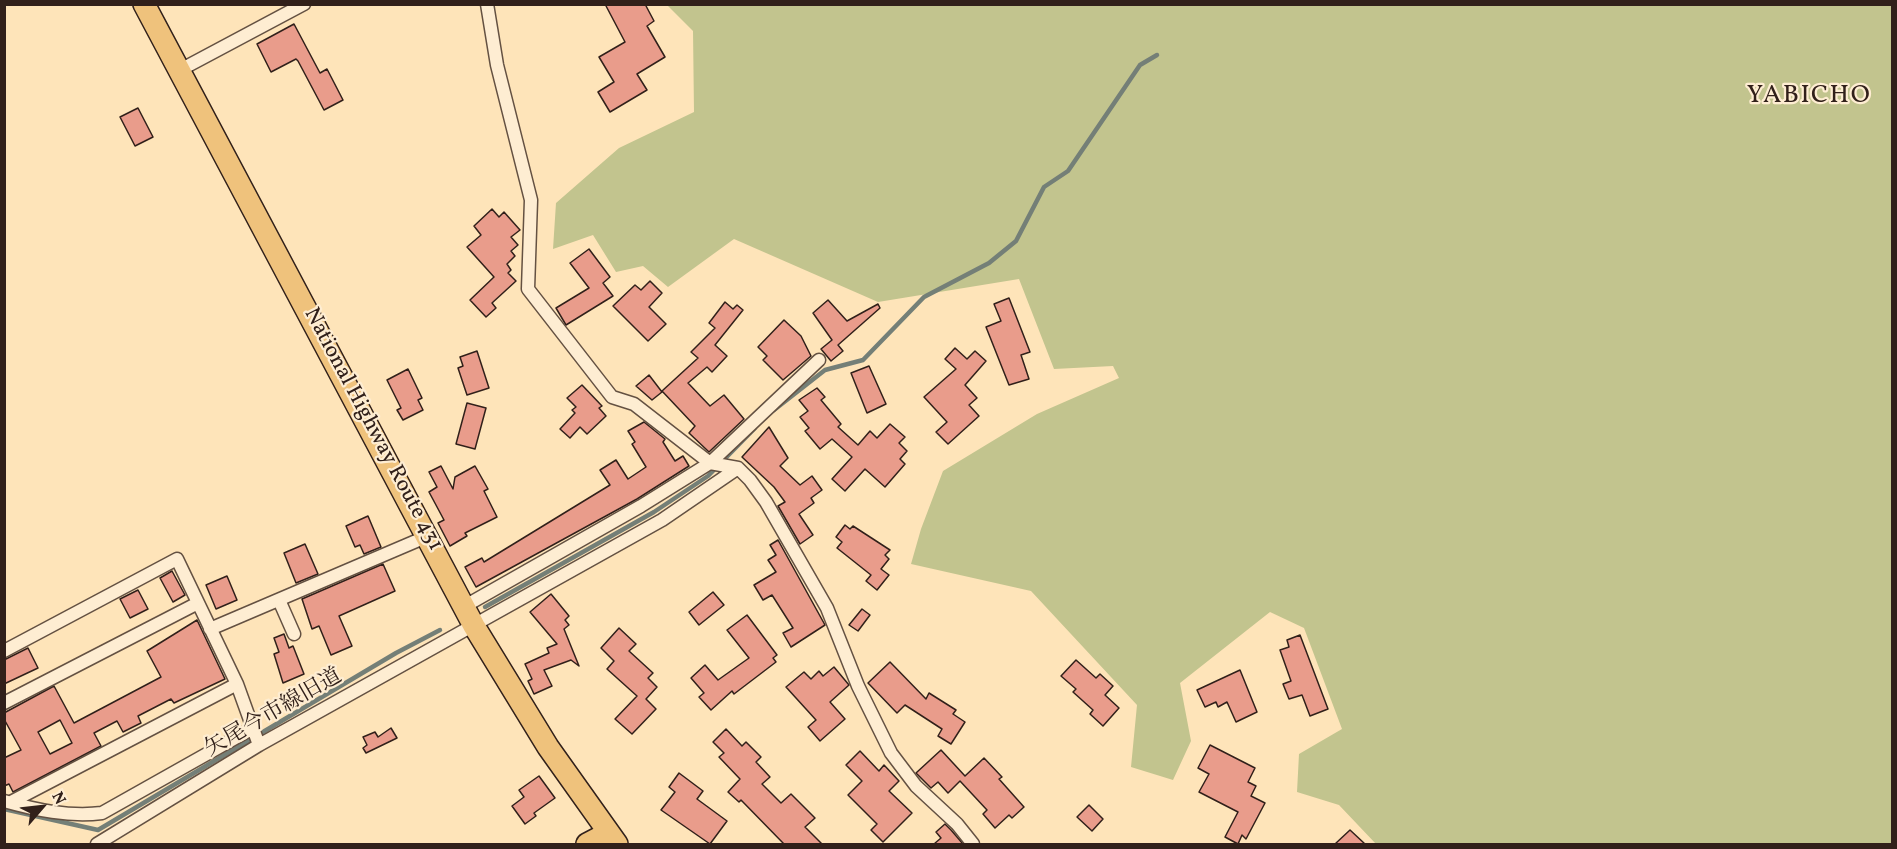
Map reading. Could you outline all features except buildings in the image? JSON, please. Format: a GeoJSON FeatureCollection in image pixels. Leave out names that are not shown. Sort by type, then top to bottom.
{"type":"FeatureCollection","features":[{"type":"Feature","properties":{"kind":"highway","name":"National Highway Route 431"},"geometry":{"type":"LineString","coordinates":[[144,4],[474,626],[548,747],[612,839]]}},
{"type":"Feature","properties":{"kind":"highway"},"geometry":{"type":"LineString","coordinates":[[587,844],[612,839]]}},
{"type":"Feature","properties":{"kind":"street"},"geometry":{"type":"LineString","coordinates":[[180,70],[304,4]]}},
{"type":"Feature","properties":{"kind":"street"},"geometry":{"type":"LineString","coordinates":[[487,4],[497,65],[531,200],[528,289],[612,397],[634,404],[710,463],[738,468],[766,502],[827,608],[858,686],[891,753],[916,786],[957,824],[973,844]]}},
{"type":"Feature","properties":{"kind":"street"},"geometry":{"type":"LineString","coordinates":[[465,606],[641,506],[710,463],[819,360]]}},
{"type":"Feature","properties":{"kind":"street","name":"矢尾今市線旧道"},"geometry":{"type":"LineString","coordinates":[[97,844],[259,745],[662,520],[738,468]]}},
{"type":"Feature","properties":{"kind":"street"},"geometry":{"type":"LineString","coordinates":[[210,629],[428,536]]}},
{"type":"Feature","properties":{"kind":"street"},"geometry":{"type":"LineString","coordinates":[[4,651],[177,559],[237,684],[259,745]]}},
{"type":"Feature","properties":{"kind":"street"},"geometry":{"type":"LineString","coordinates":[[279,600],[294,634]]}},
{"type":"Feature","properties":{"kind":"street"},"geometry":{"type":"LineString","coordinates":[[4,703],[198,603]]}},
{"type":"Feature","properties":{"kind":"street"},"geometry":{"type":"LineString","coordinates":[[8,801],[237,684]]}},
{"type":"Feature","properties":{"kind":"street"},"geometry":{"type":"LineString","coordinates":[[8,801],[32,809],[83,815],[102,813],[253,728]]}},
{"type":"Feature","properties":{"kind":"green space"},"geometry":{"type":"Polygon","coordinates":[[[667,5],[1892,5],[1892,844],[1376,844],[1339,805],[1297,792],[1299,754],[1342,729],[1304,628],[1270,612],[1180,683],[1191,741],[1173,780],[1131,767],[1137,705],[1031,591],[911,564],[921,529],[943,471],[1037,414],[1119,378],[1113,366],[1054,369],[1019,279],[878,302],[734,239],[668,287],[643,266],[616,272],[593,235],[553,249],[556,203],[619,148],[694,112],[693,31],[667,5]]]}},
{"type":"Feature","properties":{"kind":"waterway"},"geometry":{"type":"LineString","coordinates":[[774,410],[825,370],[863,360],[924,297],[989,263],[1016,241],[1044,187],[1068,171],[1140,65],[1157,55]]}},
{"type":"Feature","properties":{"kind":"waterway"},"geometry":{"type":"LineString","coordinates":[[485,607],[654,512],[708,476],[755,428]]}},
{"type":"Feature","properties":{"kind":"waterway"},"geometry":{"type":"LineString","coordinates":[[4,809],[98,830],[396,653],[440,630]]}},
{"type":"Feature","properties":{"kind":"district","name":"YABICHO"},"geometry":{"type":"Point","coordinates":[1809,97]}}]}
